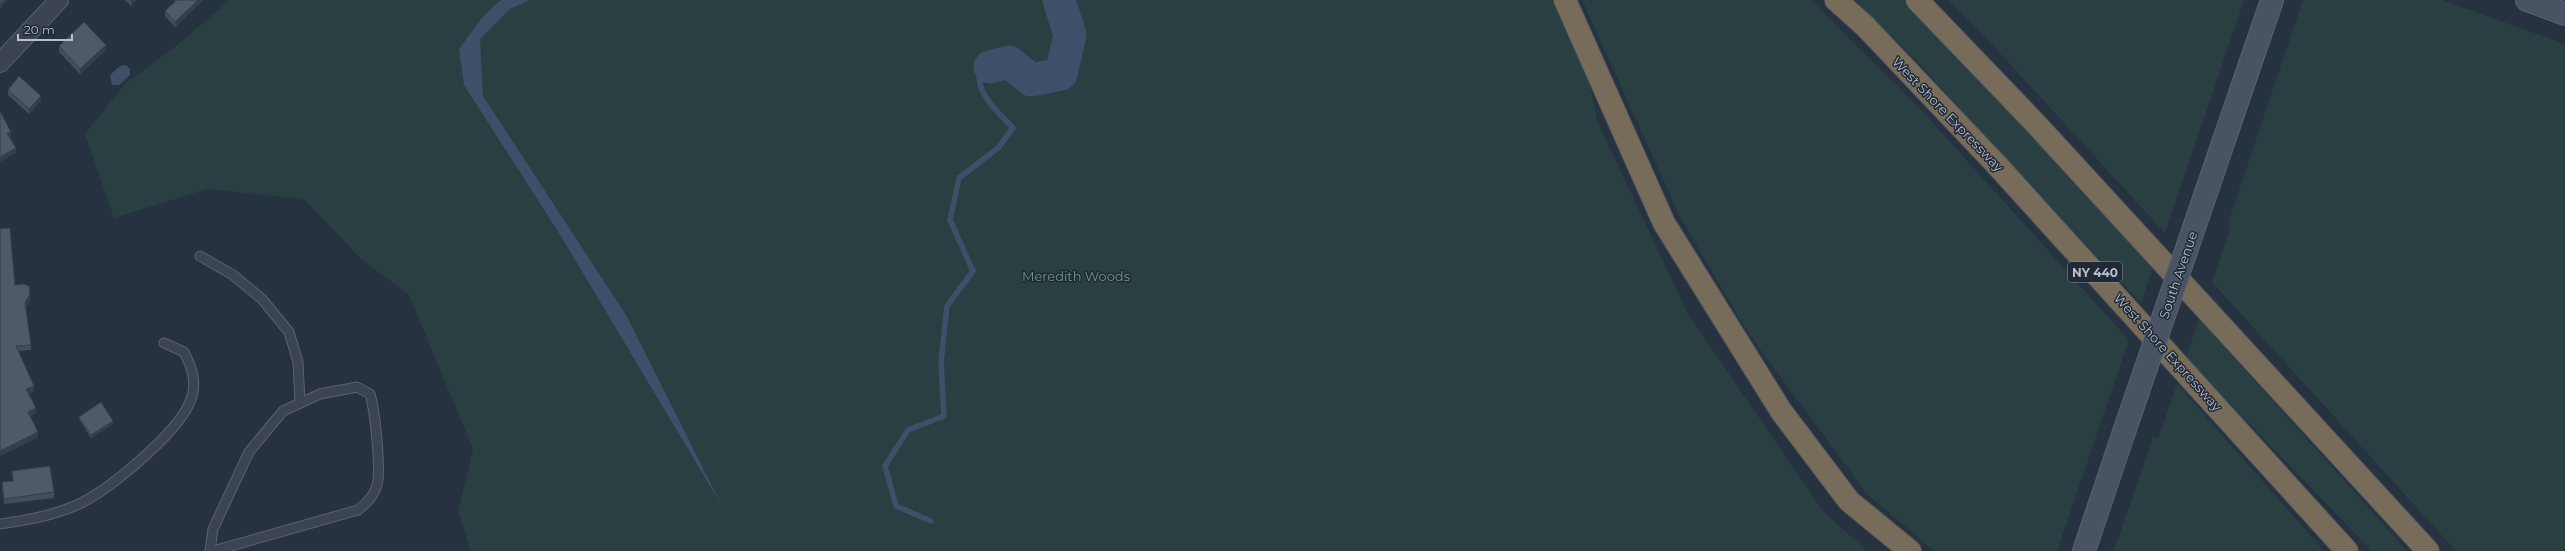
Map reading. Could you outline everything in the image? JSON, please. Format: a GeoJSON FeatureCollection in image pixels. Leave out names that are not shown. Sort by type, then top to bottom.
{"type":"FeatureCollection","features":[{"type":"Feature","properties":{"kind":"highway"},"geometry":{"type":"LineString","coordinates":[[1566,0],[1664,223],[1720,313],[1782,411],[1849,501],[1910,551]]}},
{"type":"Feature","properties":{"kind":"highway","name":"West Shore Expressway"},"geometry":{"type":"LineString","coordinates":[[1836,0],[1865,26],[1995,163],[2348,551]]}},
{"type":"Feature","properties":{"kind":"highway"},"geometry":{"type":"LineString","coordinates":[[1917,0],[2036,124],[2428,551]]}},
{"type":"Feature","properties":{"kind":"street"},"geometry":{"type":"LineString","coordinates":[[0,63],[59,0]]}},
{"type":"Feature","properties":{"kind":"street","name":"South Avenue"},"geometry":{"type":"LineString","coordinates":[[2084,551],[2272,0]]}},
{"type":"Feature","properties":{"kind":"street"},"geometry":{"type":"LineString","coordinates":[[2527,0],[2565,14]]}},
{"type":"Feature","properties":{"kind":"lane"},"geometry":{"type":"LineString","coordinates":[[200,256],[233,275],[262,299],[289,332],[298,362],[300,403]]}},
{"type":"Feature","properties":{"kind":"lane"},"geometry":{"type":"LineString","coordinates":[[0,524],[52,515],[92,498],[145,456],[181,418],[190,404],[194,379],[184,352],[164,343]]}},
{"type":"Feature","properties":{"kind":"lane"},"geometry":{"type":"LineString","coordinates":[[210,551],[213,529],[249,452],[283,411],[320,394],[357,387],[370,394],[374,407],[378,481],[371,499],[358,510],[213,551]]}},
{"type":"Feature","properties":{"kind":"green space","name":"Meredith Woods"},"geometry":{"type":"Polygon","coordinates":[[[230,0],[1555,0],[1587,73],[1598,123],[1688,314],[1823,511],[1867,551],[471,551],[458,511],[473,449],[409,295],[361,259],[304,199],[207,189],[114,218],[85,134],[125,84],[176,46],[230,0]]]}},
{"type":"Feature","properties":{"kind":"green space"},"geometry":{"type":"Polygon","coordinates":[[[1582,0],[1811,0],[1923,112],[2129,340],[2057,551],[1934,551],[1866,493],[1746,330],[1679,215],[1582,0]]]}},
{"type":"Feature","properties":{"kind":"green space"},"geometry":{"type":"Polygon","coordinates":[[[1855,0],[1903,0],[1947,44],[2153,267],[2141,303],[2034,190],[1915,59],[1855,0]]]}},
{"type":"Feature","properties":{"kind":"green space"},"geometry":{"type":"Polygon","coordinates":[[[1948,0],[2244,0],[2165,233],[1987,39],[1948,0]]]}},
{"type":"Feature","properties":{"kind":"green space"},"geometry":{"type":"Polygon","coordinates":[[[2303,0],[2442,0],[2565,44],[2565,551],[2456,551],[2212,282],[2231,226],[2228,223],[2303,0]]]}},
{"type":"Feature","properties":{"kind":"green space"},"geometry":{"type":"Polygon","coordinates":[[[2199,319],[2397,539],[2406,551],[2372,551],[2186,358],[2199,319]]]}},
{"type":"Feature","properties":{"kind":"green space"},"geometry":{"type":"Polygon","coordinates":[[[2177,384],[2324,551],[2114,551],[2153,437],[2158,439],[2177,384]]]}},
{"type":"Feature","properties":{"kind":"water"},"geometry":{"type":"Polygon","coordinates":[[[501,0],[530,0],[510,9],[480,39],[483,96],[626,315],[722,506],[559,233],[464,85],[459,49],[485,14],[501,0]]]}},
{"type":"Feature","properties":{"kind":"water"},"geometry":{"type":"Polygon","coordinates":[[[1052,0],[1071,0],[1070,35],[1052,0]]]}},
{"type":"Feature","properties":{"kind":"water"},"geometry":{"type":"Polygon","coordinates":[[[126,65],[130,69],[130,75],[119,85],[112,85],[110,75],[120,66],[126,65]]]}},
{"type":"Feature","properties":{"kind":"building"},"geometry":{"type":"Polygon","coordinates":[[[177,0],[198,0],[175,22],[165,11],[177,0]]]}},
{"type":"Feature","properties":{"kind":"building"},"geometry":{"type":"Polygon","coordinates":[[[84,22],[106,45],[80,69],[59,46],[84,22]]]}},
{"type":"Feature","properties":{"kind":"building"},"geometry":{"type":"Polygon","coordinates":[[[19,76],[41,96],[29,109],[8,90],[19,76]]]}},
{"type":"Feature","properties":{"kind":"building"},"geometry":{"type":"Polygon","coordinates":[[[0,111],[11,132],[7,133],[16,148],[0,157],[0,111]]]}},
{"type":"Feature","properties":{"kind":"building"},"geometry":{"type":"Polygon","coordinates":[[[10,228],[15,285],[24,284],[29,286],[30,294],[25,303],[31,345],[16,346],[34,386],[26,389],[36,408],[28,412],[38,432],[0,451],[0,229],[10,228]]]}},
{"type":"Feature","properties":{"kind":"building"},"geometry":{"type":"Polygon","coordinates":[[[101,402],[113,421],[91,435],[79,417],[101,402]]]}},
{"type":"Feature","properties":{"kind":"building"},"geometry":{"type":"Polygon","coordinates":[[[50,466],[54,492],[4,499],[2,482],[13,481],[12,471],[50,466]]]}},
{"type":"Feature","properties":{"kind":"waterway"},"geometry":{"type":"LineString","coordinates":[[990,67],[1009,62],[1031,80],[1061,74],[1070,35],[1059,0]]}},
{"type":"Feature","properties":{"kind":"waterway"},"geometry":{"type":"LineString","coordinates":[[931,521],[896,506],[885,466],[908,430],[944,416],[941,362],[947,306],[973,271],[950,220],[959,178],[998,148],[1013,128],[984,95],[979,79],[979,70],[990,67]]}}]}
